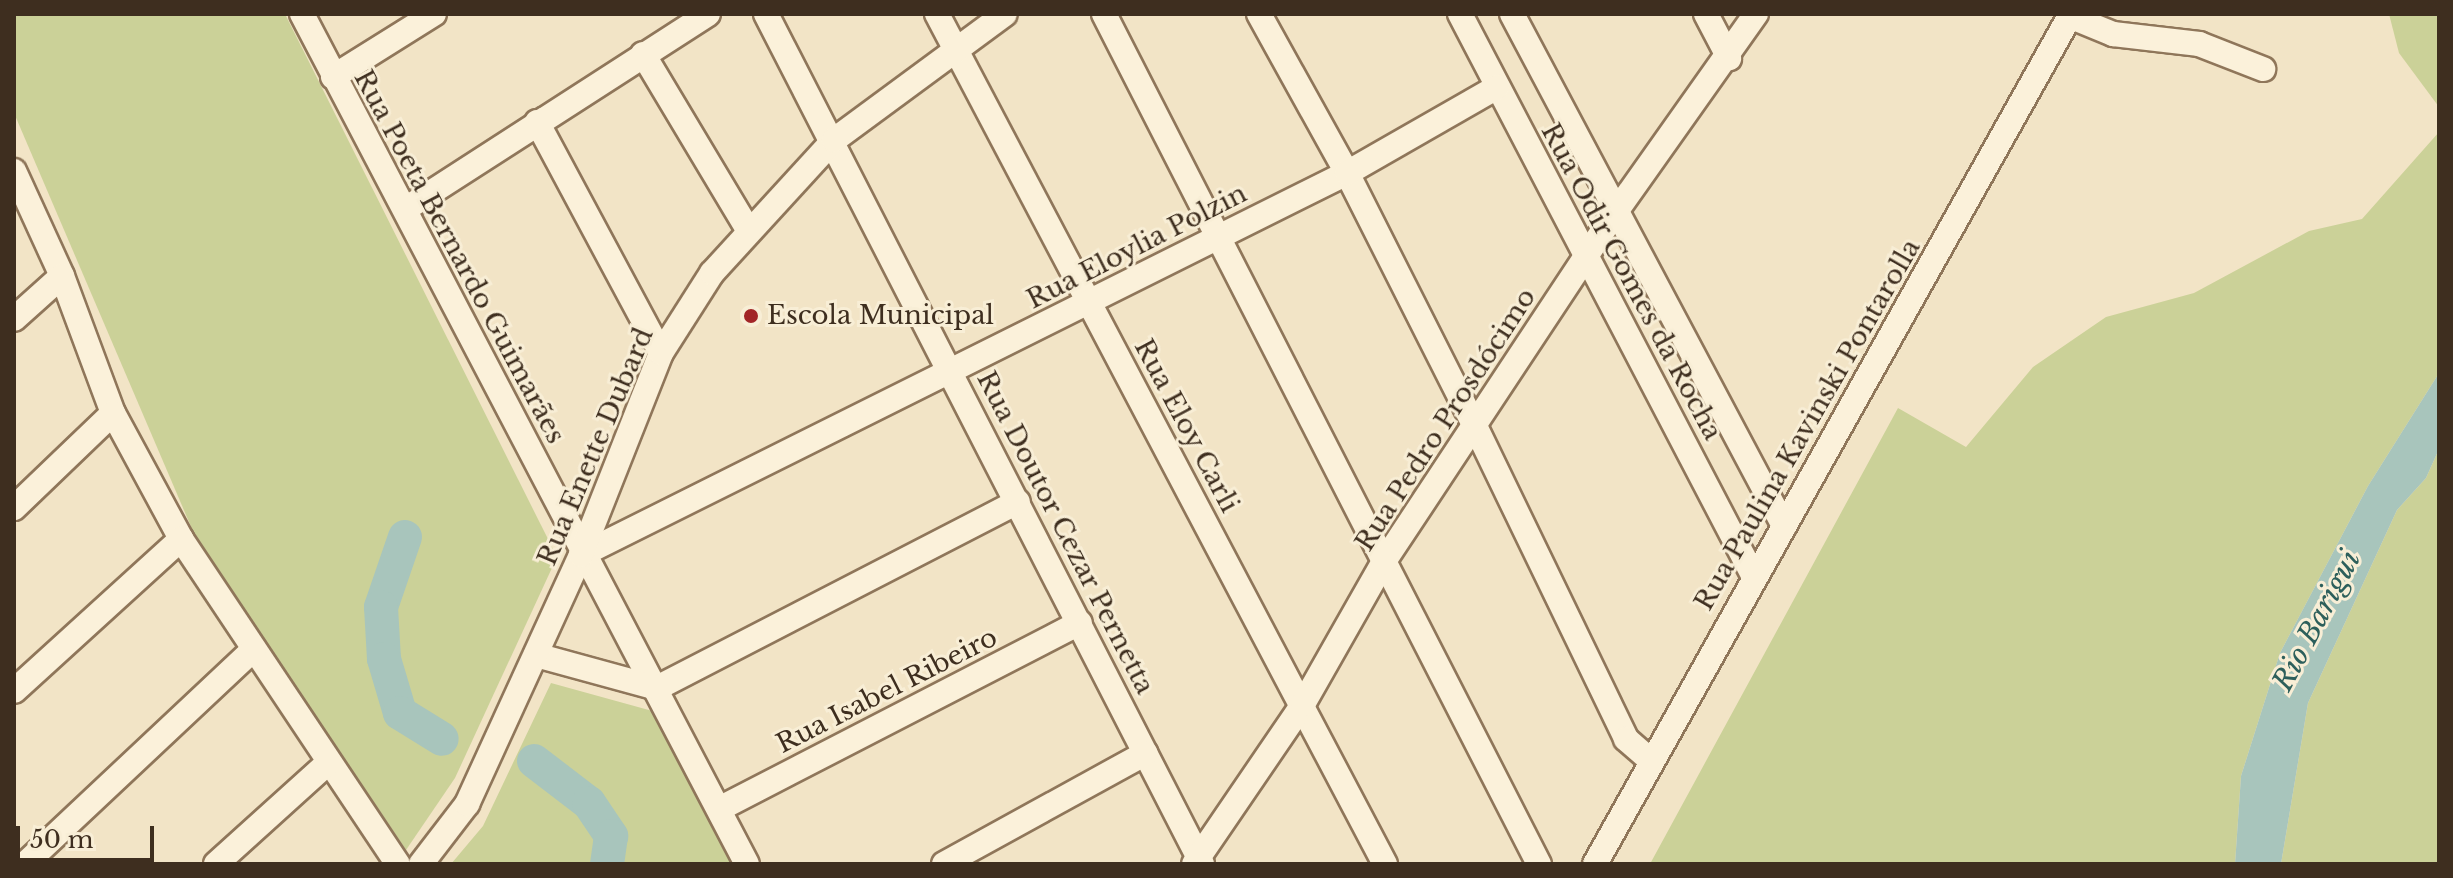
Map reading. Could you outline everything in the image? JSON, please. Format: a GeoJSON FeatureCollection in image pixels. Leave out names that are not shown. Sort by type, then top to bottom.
{"type":"FeatureCollection","features":[{"type":"Feature","properties":{"kind":"street","name":"Rua Poeta Bernardo Guimarães"},"geometry":{"type":"LineString","coordinates":[[302,14],[333,77],[407,208],[581,555],[657,688],[747,864]]}},
{"type":"Feature","properties":{"kind":"street"},"geometry":{"type":"LineString","coordinates":[[333,77],[434,14]]}},
{"type":"Feature","properties":{"kind":"street"},"geometry":{"type":"LineString","coordinates":[[407,208],[708,14]]}},
{"type":"Feature","properties":{"kind":"street","name":"Rua Doutor Cezar Pernetta"},"geometry":{"type":"LineString","coordinates":[[766,14],[952,371],[1198,862]]}},
{"type":"Feature","properties":{"kind":"street","name":"Rua Eloy Carli"},"geometry":{"type":"LineString","coordinates":[[937,14],[1385,864]]}},
{"type":"Feature","properties":{"kind":"street","name":"Rua Enette Dubard"},"geometry":{"type":"LineString","coordinates":[[421,864],[467,804],[581,555],[661,353],[712,273],[834,140],[1005,14]]}},
{"type":"Feature","properties":{"kind":"street"},"geometry":{"type":"LineString","coordinates":[[1104,14],[1539,864]]}},
{"type":"Feature","properties":{"kind":"street"},"geometry":{"type":"LineString","coordinates":[[1259,14],[1347,173],[1475,426],[1626,739],[1651,761]]}},
{"type":"Feature","properties":{"kind":"street","name":"Rua Odir Gomes da Rocha"},"geometry":{"type":"LineString","coordinates":[[1460,14],[1753,575]]}},
{"type":"Feature","properties":{"kind":"street","name":"Rua Odir Gomes da Rocha"},"geometry":{"type":"LineString","coordinates":[[1512,14],[1615,213],[1784,526]]}},
{"type":"Feature","properties":{"kind":"street"},"geometry":{"type":"LineString","coordinates":[[1706,14],[1729,58]]}},
{"type":"Feature","properties":{"kind":"street","name":"Rua Pedro Prosdócimo"},"geometry":{"type":"LineString","coordinates":[[1198,862],[1303,704],[1383,563],[1615,213],[1729,58],[1756,14]]}},
{"type":"Feature","properties":{"kind":"street"},"geometry":{"type":"LineString","coordinates":[[2061,19],[2113,34],[2199,44],[2263,69]]}},
{"type":"Feature","properties":{"kind":"street","name":"Rua Paulina Kavinski Pontarolla"},"geometry":{"type":"LineString","coordinates":[[1595,864],[1753,575],[1980,182],[2061,19]]}},
{"type":"Feature","properties":{"kind":"street"},"geometry":{"type":"LineString","coordinates":[[643,54],[749,231]]}},
{"type":"Feature","properties":{"kind":"street","name":"Rua Eloylia Polzin"},"geometry":{"type":"LineString","coordinates":[[581,555],[1347,173],[1497,87]]}},
{"type":"Feature","properties":{"kind":"street"},"geometry":{"type":"LineString","coordinates":[[537,122],[661,353]]}},
{"type":"Feature","properties":{"kind":"street"},"geometry":{"type":"LineString","coordinates":[[14,171],[62,276],[113,413],[181,539],[398,864]]}},
{"type":"Feature","properties":{"kind":"street"},"geometry":{"type":"LineString","coordinates":[[14,319],[62,276]]}},
{"type":"Feature","properties":{"kind":"street"},"geometry":{"type":"LineString","coordinates":[[14,508],[113,413]]}},
{"type":"Feature","properties":{"kind":"street"},"geometry":{"type":"LineString","coordinates":[[536,655],[657,688],[1018,502]]}},
{"type":"Feature","properties":{"kind":"street"},"geometry":{"type":"LineString","coordinates":[[14,691],[181,539]]}},
{"type":"Feature","properties":{"kind":"street","name":"Rua Isabel Ribeiro"},"geometry":{"type":"LineString","coordinates":[[719,809],[1080,623]]}},
{"type":"Feature","properties":{"kind":"street"},"geometry":{"type":"LineString","coordinates":[[25,864],[254,649]]}},
{"type":"Feature","properties":{"kind":"street"},"geometry":{"type":"LineString","coordinates":[[944,864],[1146,753]]}},
{"type":"Feature","properties":{"kind":"street"},"geometry":{"type":"LineString","coordinates":[[216,864],[329,762]]}},
{"type":"Feature","properties":{"kind":"green space"},"geometry":{"type":"Polygon","coordinates":[[[14,14],[285,14],[557,557],[455,778],[406,850],[198,543],[14,113],[14,14]]]}},
{"type":"Feature","properties":{"kind":"green space"},"geometry":{"type":"Polygon","coordinates":[[[2389,14],[2439,14],[2439,107],[2399,53],[2389,14]]]}},
{"type":"Feature","properties":{"kind":"green space"},"geometry":{"type":"Polygon","coordinates":[[[2439,132],[2439,373],[2368,486],[2280,653],[2241,776],[2235,864],[1650,864],[1898,408],[1966,447],[2033,367],[2106,317],[2194,293],[2309,231],[2362,219],[2439,132]]]}},
{"type":"Feature","properties":{"kind":"green space"},"geometry":{"type":"Polygon","coordinates":[[[2439,449],[2439,864],[2281,864],[2308,703],[2397,510],[2426,478],[2439,449]]]}},
{"type":"Feature","properties":{"kind":"green space"},"geometry":{"type":"Polygon","coordinates":[[[551,683],[656,712],[734,864],[451,864],[483,826],[551,683]]]}},
{"type":"Feature","properties":{"kind":"water","name":"Rio Barigui"},"geometry":{"type":"Polygon","coordinates":[[[2439,373],[2439,449],[2426,478],[2397,510],[2308,703],[2281,864],[2235,864],[2241,776],[2280,653],[2368,486],[2439,373]]]}},
{"type":"Feature","properties":{"kind":"waterway"},"geometry":{"type":"LineString","coordinates":[[405,537],[381,607],[384,659],[400,713],[442,739]]}},
{"type":"Feature","properties":{"kind":"waterway"},"geometry":{"type":"LineString","coordinates":[[534,761],[589,803],[611,836],[607,864]]}},
{"type":"Feature","properties":{"kind":"place","name":"Escola Municipal"},"geometry":{"type":"Point","coordinates":[751,316]}}]}
